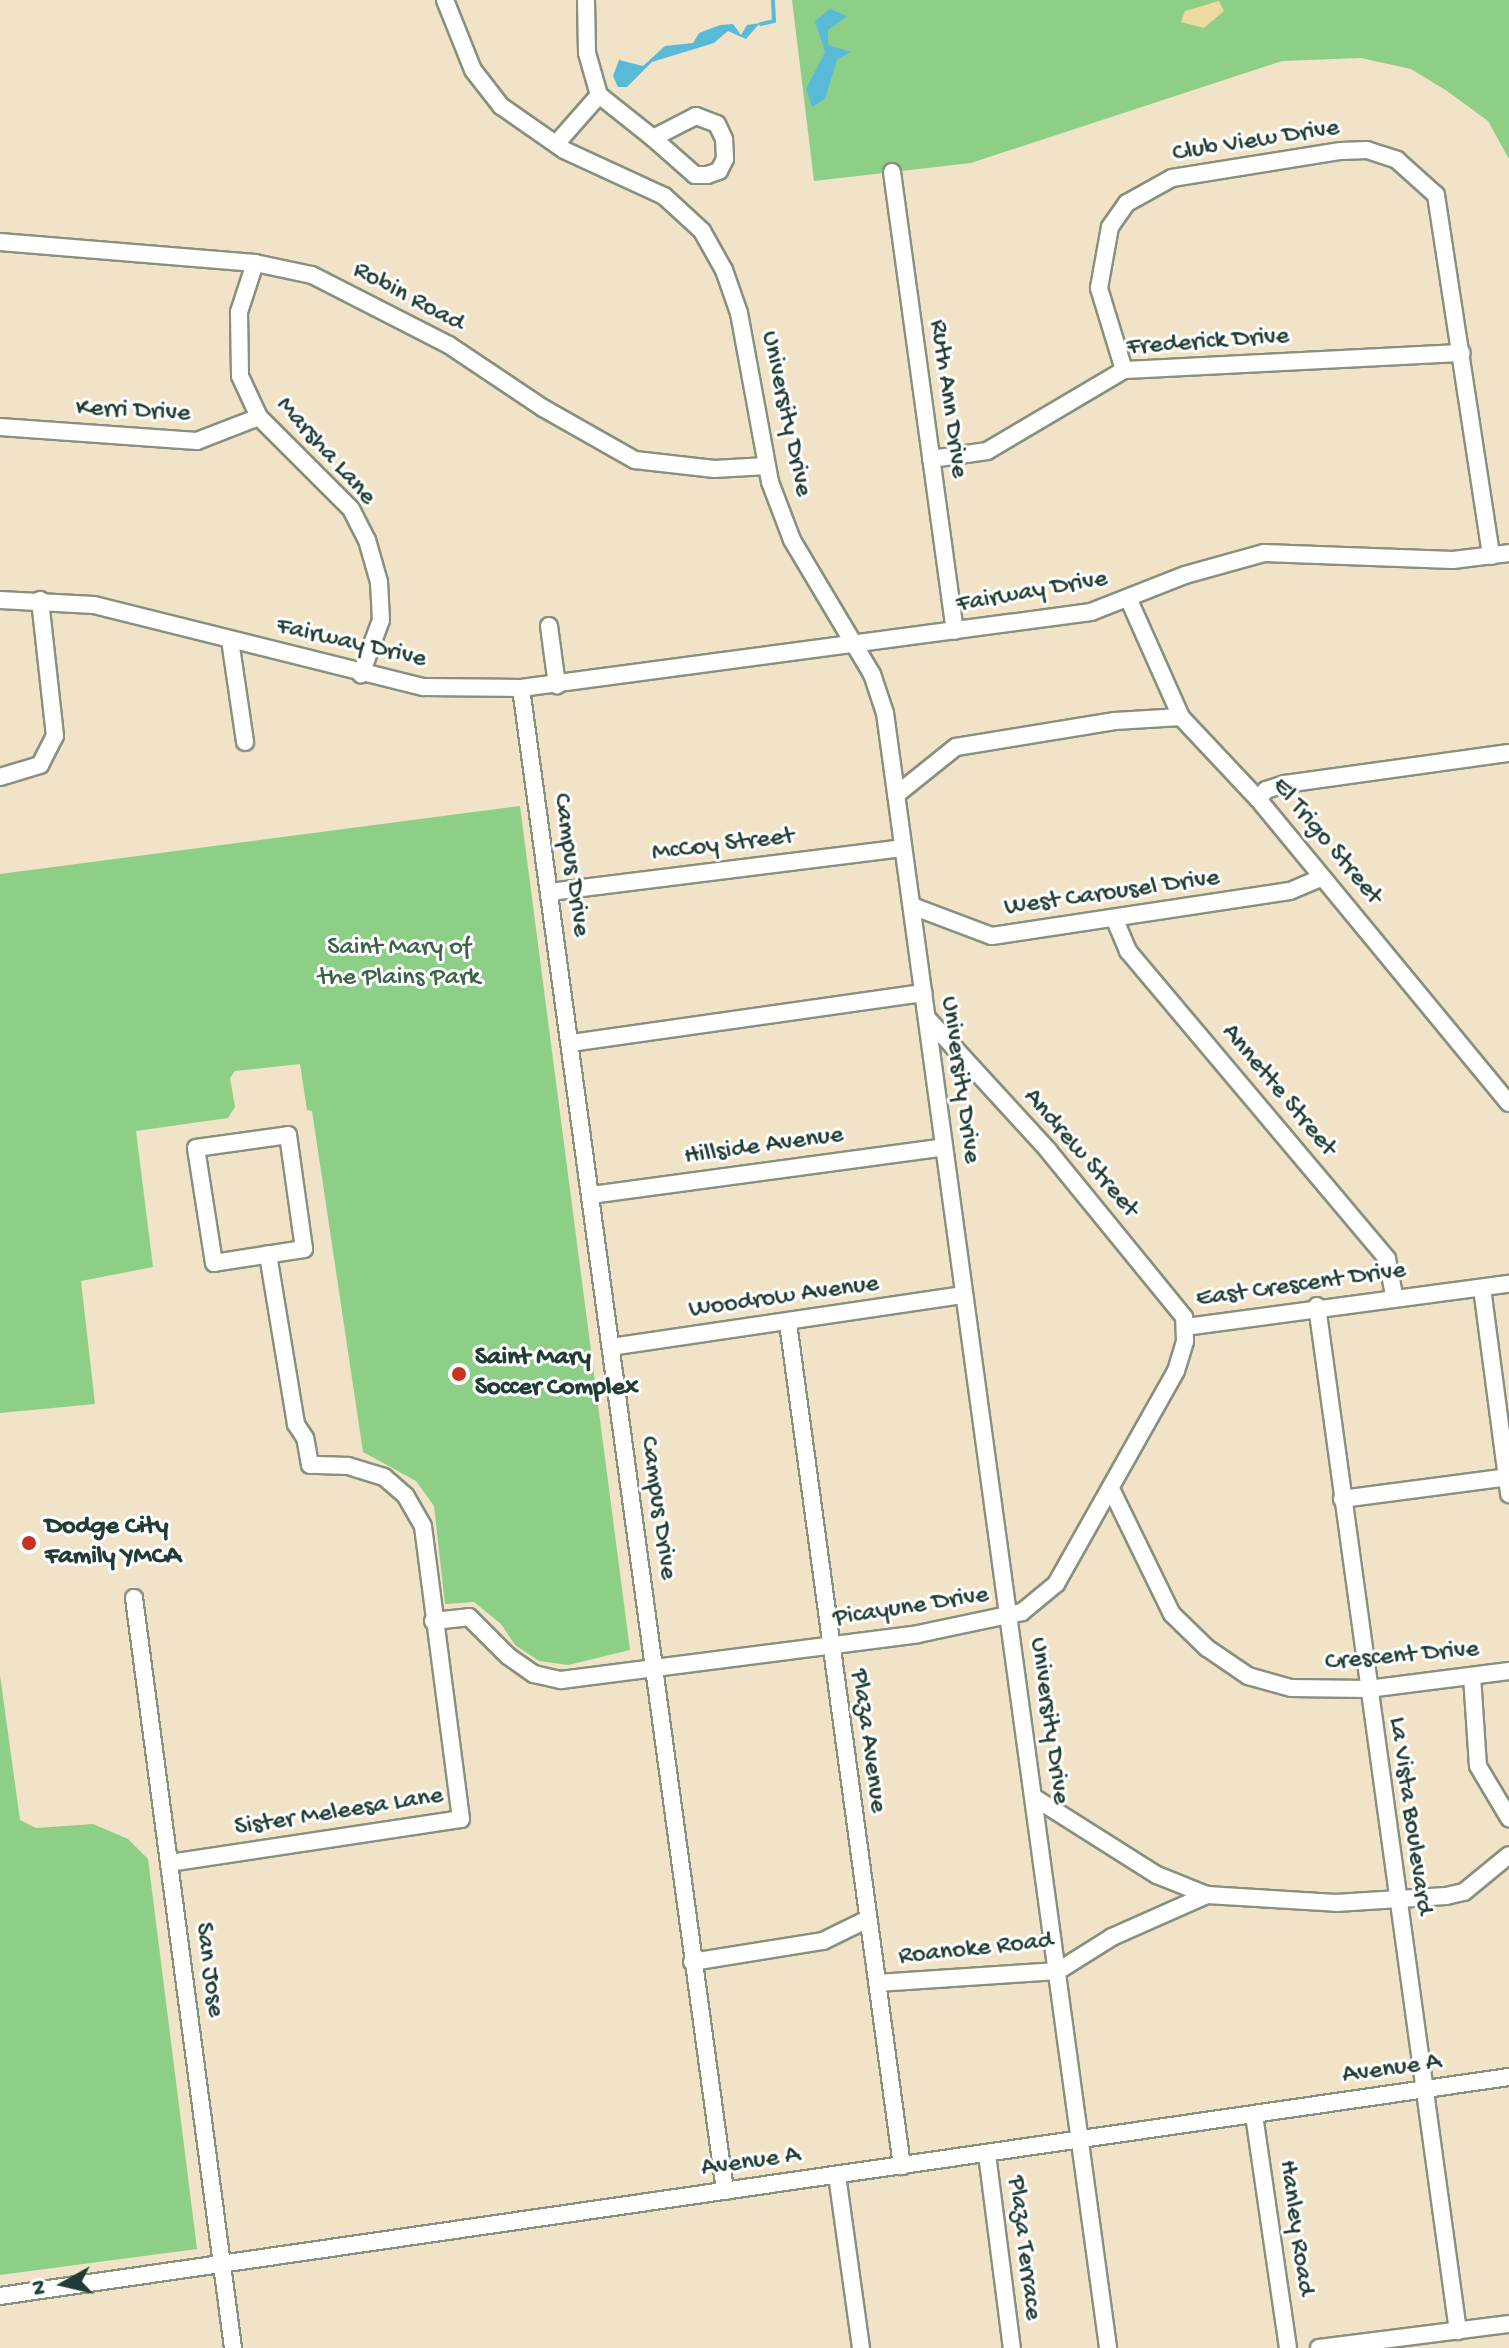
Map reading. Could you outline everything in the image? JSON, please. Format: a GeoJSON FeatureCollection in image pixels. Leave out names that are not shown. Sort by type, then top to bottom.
{"type":"FeatureCollection","features":[{"type":"Feature","properties":{"kind":"street","name":"University Drive"},"geometry":{"type":"LineString","coordinates":[[445,0],[473,70],[501,106],[556,144],[664,196],[702,231],[724,270],[739,313],[767,466],[792,540],[872,674],[885,713],[1108,2348]]}},
{"type":"Feature","properties":{"kind":"street"},"geometry":{"type":"LineString","coordinates":[[586,0],[587,53],[599,95],[695,175],[719,171],[725,159],[724,139],[707,116],[696,116],[653,138]]}},
{"type":"Feature","properties":{"kind":"street"},"geometry":{"type":"LineString","coordinates":[[556,144],[599,95]]}},
{"type":"Feature","properties":{"kind":"street","name":"Club View Drive"},"geometry":{"type":"LineString","coordinates":[[1124,370],[1099,288],[1110,227],[1127,203],[1172,178],[1354,150],[1397,160],[1420,175],[1436,195],[1491,556]]}},
{"type":"Feature","properties":{"kind":"street","name":"Ruth Ann Drive"},"geometry":{"type":"LineString","coordinates":[[892,172],[955,631]]}},
{"type":"Feature","properties":{"kind":"street","name":"Robin Road"},"geometry":{"type":"LineString","coordinates":[[0,242],[255,263],[312,275],[380,306],[635,460],[714,469],[767,466]]}},
{"type":"Feature","properties":{"kind":"street","name":"Marsha Lane"},"geometry":{"type":"LineString","coordinates":[[255,263],[239,312],[236,351],[246,396],[259,417],[351,509],[367,540],[379,582],[381,620],[361,674]]}},
{"type":"Feature","properties":{"kind":"street","name":"Frederick Drive"},"geometry":{"type":"LineString","coordinates":[[931,459],[987,451],[1097,381],[1124,370],[1462,353]]}},
{"type":"Feature","properties":{"kind":"street","name":"Kerri Drive"},"geometry":{"type":"LineString","coordinates":[[0,427],[197,441],[259,417]]}},
{"type":"Feature","properties":{"kind":"street","name":"Fairway Drive"},"geometry":{"type":"LineString","coordinates":[[0,600],[94,605],[361,674],[424,687],[521,688],[1091,612],[1129,600],[1185,575],[1264,553],[1453,560],[1509,553]]}},
{"type":"Feature","properties":{"kind":"street"},"geometry":{"type":"LineString","coordinates":[[0,777],[40,765],[55,736],[40,600]]}},
{"type":"Feature","properties":{"kind":"street","name":"El Trigo Street"},"geometry":{"type":"LineString","coordinates":[[1129,600],[1181,717],[1258,799],[1320,878],[1348,905],[1509,1103]]}},
{"type":"Feature","properties":{"kind":"street"},"geometry":{"type":"LineString","coordinates":[[549,626],[557,685]]}},
{"type":"Feature","properties":{"kind":"street"},"geometry":{"type":"LineString","coordinates":[[230,640],[245,742]]}},
{"type":"Feature","properties":{"kind":"street","name":"Campus Drive"},"geometry":{"type":"LineString","coordinates":[[521,688],[725,2191]]}},
{"type":"Feature","properties":{"kind":"street"},"geometry":{"type":"LineString","coordinates":[[896,795],[956,747],[1115,721],[1181,717]]}},
{"type":"Feature","properties":{"kind":"street"},"geometry":{"type":"LineString","coordinates":[[1258,799],[1285,784],[1509,753]]}},
{"type":"Feature","properties":{"kind":"street","name":"McCoy Street"},"geometry":{"type":"LineString","coordinates":[[550,892],[902,848]]}},
{"type":"Feature","properties":{"kind":"street","name":"West Carousel Drive"},"geometry":{"type":"LineString","coordinates":[[912,906],[992,936],[1115,920],[1290,891],[1320,878]]}},
{"type":"Feature","properties":{"kind":"street","name":"Annette Street"},"geometry":{"type":"LineString","coordinates":[[1115,920],[1128,951],[1387,1259],[1394,1296]]}},
{"type":"Feature","properties":{"kind":"street"},"geometry":{"type":"LineString","coordinates":[[571,1043],[923,993]]}},
{"type":"Feature","properties":{"kind":"street","name":"Andrew Street"},"geometry":{"type":"LineString","coordinates":[[928,1019],[1179,1305],[1185,1327]]}},
{"type":"Feature","properties":{"kind":"street"},"geometry":{"type":"LineString","coordinates":[[288,1135],[304,1249],[268,1254],[214,1263],[196,1148],[288,1135]]}},
{"type":"Feature","properties":{"kind":"street","name":"Hillside Avenue"},"geometry":{"type":"LineString","coordinates":[[591,1195],[944,1147]]}},
{"type":"Feature","properties":{"kind":"street","name":"Sister Meleesa Lane"},"geometry":{"type":"LineString","coordinates":[[170,1863],[461,1819],[423,1526],[406,1496],[384,1477],[348,1466],[310,1465],[305,1438],[296,1424],[268,1254]]}},
{"type":"Feature","properties":{"kind":"street","name":"East Crescent Drive"},"geometry":{"type":"LineString","coordinates":[[1112,1491],[1176,1371],[1185,1327],[1317,1306],[1509,1284]]}},
{"type":"Feature","properties":{"kind":"street"},"geometry":{"type":"LineString","coordinates":[[1342,1499],[1508,1483],[1482,1288]]}},
{"type":"Feature","properties":{"kind":"street","name":"Woodrow Avenue"},"geometry":{"type":"LineString","coordinates":[[611,1347],[964,1295]]}},
{"type":"Feature","properties":{"kind":"street","name":"La Vista Boulevard"},"geometry":{"type":"LineString","coordinates":[[1317,1306],[1458,2331]]}},
{"type":"Feature","properties":{"kind":"street","name":"Plaza Avenue"},"geometry":{"type":"LineString","coordinates":[[788,1323],[829,1645],[902,2166]]}},
{"type":"Feature","properties":{"kind":"street","name":"Picayune Drive"},"geometry":{"type":"LineString","coordinates":[[655,1670],[1008,1617],[1035,1604],[1056,1584],[1112,1491]]}},
{"type":"Feature","properties":{"kind":"street","name":"Crescent Drive"},"geometry":{"type":"LineString","coordinates":[[1112,1491],[1172,1614],[1207,1648],[1248,1676],[1291,1688],[1368,1689],[1509,1671]]}},
{"type":"Feature","properties":{"kind":"street","name":"San Jose"},"geometry":{"type":"LineString","coordinates":[[134,1598],[233,2348]]}},
{"type":"Feature","properties":{"kind":"street"},"geometry":{"type":"LineString","coordinates":[[433,1621],[469,1617],[508,1656],[548,1677],[655,1670]]}},
{"type":"Feature","properties":{"kind":"street"},"geometry":{"type":"LineString","coordinates":[[1472,1676],[1478,1766],[1509,1818]]}},
{"type":"Feature","properties":{"kind":"street","name":"Roanoke Road"},"geometry":{"type":"LineString","coordinates":[[1035,1798],[1157,1875],[1207,1895],[1397,1903],[1464,1892],[1509,1855]]}},
{"type":"Feature","properties":{"kind":"street","name":"Roanoke Road"},"geometry":{"type":"LineString","coordinates":[[877,1983],[1058,1971],[1112,1937],[1207,1895]]}},
{"type":"Feature","properties":{"kind":"street","name":"Roanoke Road"},"geometry":{"type":"LineString","coordinates":[[692,1962],[810,1945],[868,1919]]}},
{"type":"Feature","properties":{"kind":"street","name":"Avenue A"},"geometry":{"type":"LineString","coordinates":[[0,2296],[1509,2077]]}},
{"type":"Feature","properties":{"kind":"street","name":"Hanley Road"},"geometry":{"type":"LineString","coordinates":[[1254,2115],[1288,2348]]}},
{"type":"Feature","properties":{"kind":"street","name":"Plaza Terrace"},"geometry":{"type":"LineString","coordinates":[[987,2154],[1012,2348]]}},
{"type":"Feature","properties":{"kind":"street"},"geometry":{"type":"LineString","coordinates":[[837,2175],[861,2348]]}},
{"type":"Feature","properties":{"kind":"street"},"geometry":{"type":"LineString","coordinates":[[1319,2348],[1509,2324]]}},
{"type":"Feature","properties":{"kind":"green space"},"geometry":{"type":"Polygon","coordinates":[[[792,0],[1509,0],[1509,159],[1488,121],[1447,91],[1411,69],[1361,58],[1282,61],[971,163],[814,181],[792,0]]]}},
{"type":"Feature","properties":{"kind":"green space","name":"Saint Mary of the Plains Park"},"geometry":{"type":"Polygon","coordinates":[[[520,806],[630,1650],[568,1665],[539,1661],[515,1645],[501,1624],[474,1602],[445,1604],[434,1506],[416,1481],[363,1452],[312,1111],[307,1110],[300,1064],[235,1071],[230,1078],[235,1107],[228,1118],[136,1131],[153,1267],[81,1281],[95,1404],[0,1413],[0,874],[520,806]]]}},
{"type":"Feature","properties":{"kind":"green space"},"geometry":{"type":"Polygon","coordinates":[[[0,1675],[20,1820],[36,1828],[93,1824],[128,1839],[148,1859],[197,2249],[0,2275],[0,1675]]]}},
{"type":"Feature","properties":{"kind":"sand"},"geometry":{"type":"Polygon","coordinates":[[[1219,1],[1224,11],[1204,28],[1181,22],[1185,11],[1219,1]]]}},
{"type":"Feature","properties":{"kind":"water"},"geometry":{"type":"Polygon","coordinates":[[[830,9],[847,16],[828,30],[828,45],[851,52],[837,60],[825,99],[812,107],[806,89],[825,52],[815,21],[830,9]]]}},
{"type":"Feature","properties":{"kind":"water"},"geometry":{"type":"Polygon","coordinates":[[[760,23],[746,39],[728,31],[714,43],[652,62],[627,87],[618,87],[613,76],[619,60],[643,66],[665,46],[693,43],[699,33],[720,25],[733,24],[741,35],[747,25],[760,23]]]}},
{"type":"Feature","properties":{"kind":"waterway"},"geometry":{"type":"LineString","coordinates":[[761,24],[774,21],[773,0]]}},
{"type":"Feature","properties":{"kind":"place","name":"Saint Mary Soccer Complex"},"geometry":{"type":"Point","coordinates":[459,1374]}},
{"type":"Feature","properties":{"kind":"place","name":"Dodge City Family YMCA"},"geometry":{"type":"Point","coordinates":[29,1543]}}]}
